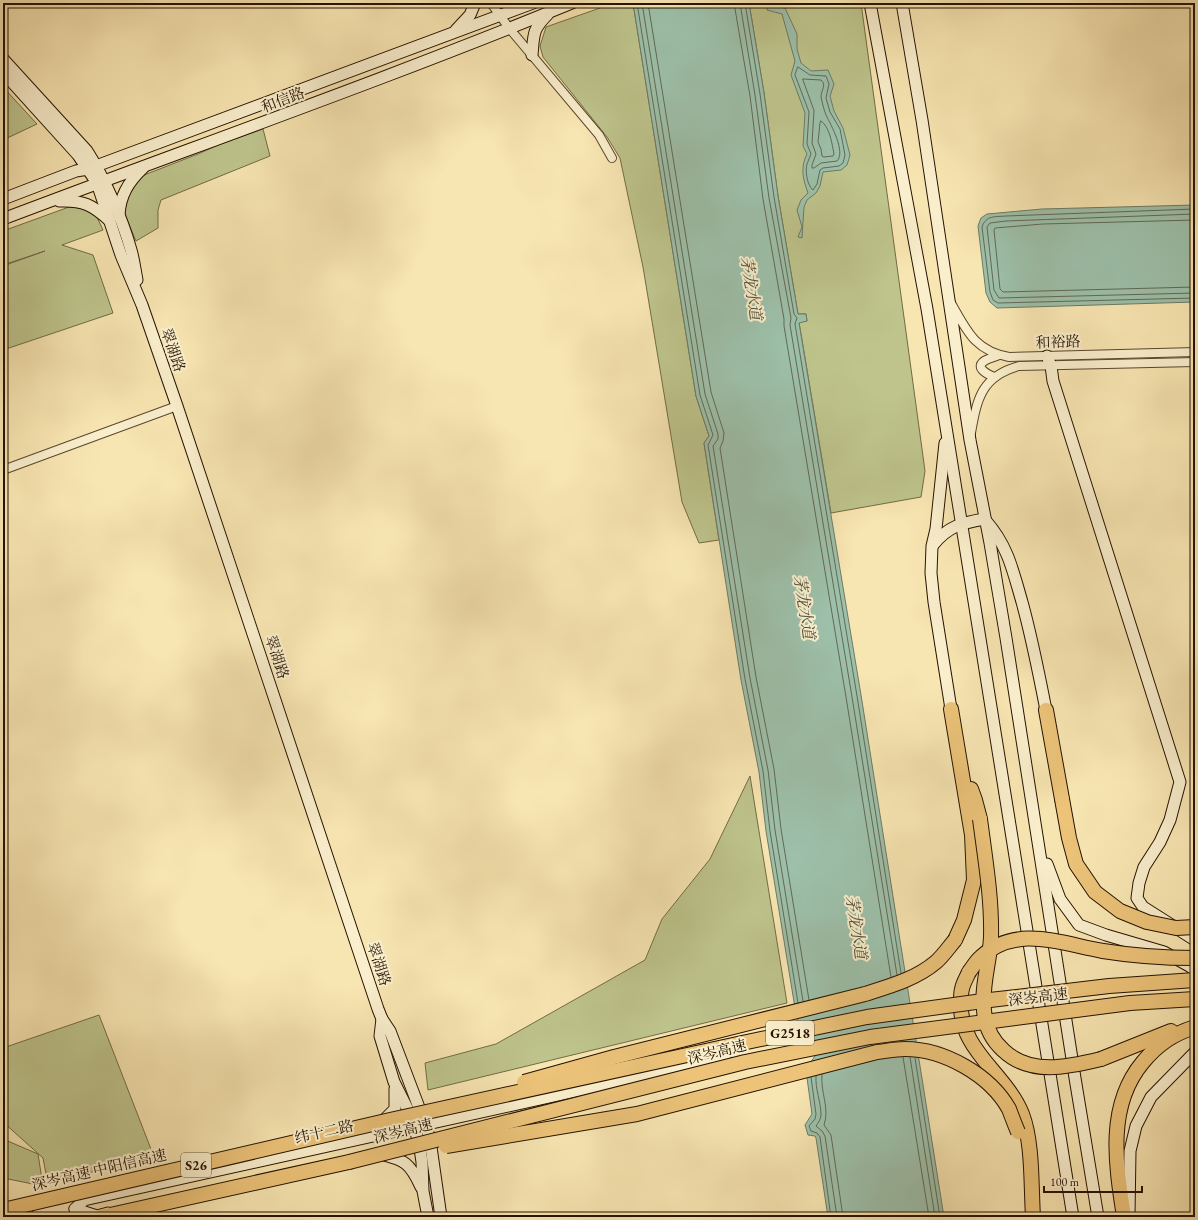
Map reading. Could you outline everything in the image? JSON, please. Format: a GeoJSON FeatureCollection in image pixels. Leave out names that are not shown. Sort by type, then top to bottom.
{"type":"FeatureCollection","features":[{"type":"Feature","properties":{"kind":"highway"},"geometry":{"type":"LineString","coordinates":[[390,1120],[614,1057],[865,994],[912,978],[937,961],[955,940],[964,920],[974,880],[972,835],[951,709]]}},
{"type":"Feature","properties":{"kind":"highway"},"geometry":{"type":"LineString","coordinates":[[1046,710],[1069,838],[1076,864],[1095,892],[1120,911],[1147,922],[1176,928],[1195,927]]}},
{"type":"Feature","properties":{"kind":"highway"},"geometry":{"type":"LineString","coordinates":[[959,756],[975,800],[980,819],[988,891],[991,936],[989,963],[984,989],[984,1009],[987,1028],[996,1043],[1012,1058],[1033,1066],[1054,1068],[1077,1065],[1101,1059],[1163,1033],[1195,1026]]}},
{"type":"Feature","properties":{"kind":"highway"},"geometry":{"type":"LineString","coordinates":[[1032,1217],[1031,1178],[1022,1132],[1022,1116],[1016,1101],[973,1047],[965,1030],[960,1010],[962,988],[969,972],[980,958],[1000,944],[1021,939],[1042,938],[1133,955],[1166,958],[1195,958]]}},
{"type":"Feature","properties":{"kind":"highway","name":"深岑高速"},"geometry":{"type":"LineString","coordinates":[[390,1120],[742,1042],[866,1017],[1109,986],[1195,980]]}},
{"type":"Feature","properties":{"kind":"highway","name":"深岑高速"},"geometry":{"type":"LineString","coordinates":[[349,1162],[746,1062],[862,1038],[1130,1003],[1195,999]]}},
{"type":"Feature","properties":{"kind":"highway"},"geometry":{"type":"LineString","coordinates":[[1124,1217],[1118,1168],[1117,1134],[1123,1098],[1129,1083],[1138,1068],[1161,1044],[1178,1032],[1195,1026]]}},
{"type":"Feature","properties":{"kind":"highway"},"geometry":{"type":"LineString","coordinates":[[349,1162],[637,1114],[877,1052],[905,1049],[931,1052],[955,1061],[975,1072],[993,1088],[1022,1132]]}},
{"type":"Feature","properties":{"kind":"highway","name":"深岑高速 中阳信高速"},"geometry":{"type":"LineString","coordinates":[[3,1212],[390,1120]]}},
{"type":"Feature","properties":{"kind":"highway","name":"S26"},"geometry":{"type":"LineString","coordinates":[[101,1217],[349,1162]]}},
{"type":"Feature","properties":{"kind":"street"},"geometry":{"type":"LineString","coordinates":[[452,33],[464,23],[476,3]]}},
{"type":"Feature","properties":{"kind":"street"},"geometry":{"type":"LineString","coordinates":[[491,3],[509,28],[599,135],[612,158]]}},
{"type":"Feature","properties":{"kind":"street","name":"和信路"},"geometry":{"type":"LineString","coordinates":[[3,199],[533,3]]}},
{"type":"Feature","properties":{"kind":"street","name":"和信路"},"geometry":{"type":"LineString","coordinates":[[3,219],[264,123],[572,3]]}},
{"type":"Feature","properties":{"kind":"street"},"geometry":{"type":"LineString","coordinates":[[870,3],[927,309],[1073,1217]]}},
{"type":"Feature","properties":{"kind":"street"},"geometry":{"type":"LineString","coordinates":[[902,3],[922,120],[970,440],[1006,638],[1098,1217]]}},
{"type":"Feature","properties":{"kind":"street"},"geometry":{"type":"LineString","coordinates":[[532,55],[534,33],[538,24],[550,12]]}},
{"type":"Feature","properties":{"kind":"street","name":"翠湖路"},"geometry":{"type":"LineString","coordinates":[[3,60],[87,151],[92,167],[101,182],[115,220],[131,250],[142,305],[382,1019],[390,1031],[426,1126],[422,1162],[423,1191],[428,1217]]}},
{"type":"Feature","properties":{"kind":"street","name":"翠湖路"},"geometry":{"type":"LineString","coordinates":[[3,72],[78,155],[92,167]]}},
{"type":"Feature","properties":{"kind":"street"},"geometry":{"type":"LineString","coordinates":[[49,202],[74,200],[96,209],[115,220],[120,201],[124,193],[134,177],[147,165]]}},
{"type":"Feature","properties":{"kind":"street","name":"和裕路"},"geometry":{"type":"LineString","coordinates":[[949,299],[965,328],[974,340],[992,353],[999,355],[1049,361],[1195,362]]}},
{"type":"Feature","properties":{"kind":"street","name":"和裕路"},"geometry":{"type":"LineString","coordinates":[[970,440],[975,409],[981,393],[994,377],[1007,369],[1049,361],[1195,352]]}},
{"type":"Feature","properties":{"kind":"street"},"geometry":{"type":"LineString","coordinates":[[994,377],[984,372],[982,366],[985,360],[999,355]]}},
{"type":"Feature","properties":{"kind":"street"},"geometry":{"type":"LineString","coordinates":[[1049,361],[1053,381],[1180,782],[1170,820],[1160,842],[1144,867],[1139,883],[1137,898],[1143,907],[1195,940]]}},
{"type":"Feature","properties":{"kind":"street"},"geometry":{"type":"LineString","coordinates":[[3,470],[177,406]]}},
{"type":"Feature","properties":{"kind":"street"},"geometry":{"type":"LineString","coordinates":[[946,429],[936,529],[932,546],[931,573],[951,709]]}},
{"type":"Feature","properties":{"kind":"street"},"geometry":{"type":"LineString","coordinates":[[932,546],[940,536],[961,524],[984,519]]}},
{"type":"Feature","properties":{"kind":"street"},"geometry":{"type":"LineString","coordinates":[[984,519],[998,535],[1005,548],[1011,565],[1034,649],[1046,710]]}},
{"type":"Feature","properties":{"kind":"street"},"geometry":{"type":"LineString","coordinates":[[1036,830],[1050,874],[1060,899],[1079,925],[1106,935],[1164,952],[1191,967],[1195,971]]}},
{"type":"Feature","properties":{"kind":"street","name":"翠湖路"},"geometry":{"type":"LineString","coordinates":[[382,1019],[380,1036],[394,1082],[408,1110],[414,1127],[424,1141],[436,1180],[441,1217]]}},
{"type":"Feature","properties":{"kind":"street"},"geometry":{"type":"LineString","coordinates":[[1129,1217],[1130,1151],[1136,1126],[1151,1097],[1195,1052]]}},
{"type":"Feature","properties":{"kind":"street","name":"纬十二路"},"geometry":{"type":"LineString","coordinates":[[375,1152],[97,1216],[75,1209],[84,1200],[363,1138],[414,1127],[426,1126],[725,1058]]}},
{"type":"Feature","properties":{"kind":"street"},"geometry":{"type":"LineString","coordinates":[[375,1152],[678,1084],[676,1070]]}},
{"type":"Feature","properties":{"kind":"street"},"geometry":{"type":"LineString","coordinates":[[363,1138],[388,1117],[395,1109],[396,1098],[394,1082]]}},
{"type":"Feature","properties":{"kind":"street"},"geometry":{"type":"LineString","coordinates":[[415,1096],[425,1103],[472,1115]]}},
{"type":"Feature","properties":{"kind":"street"},"geometry":{"type":"LineString","coordinates":[[436,1180],[436,1157],[444,1147],[503,1123]]}},
{"type":"Feature","properties":{"kind":"street"},"geometry":{"type":"LineString","coordinates":[[375,1152],[404,1161],[414,1171],[423,1191]]}},
{"type":"Feature","properties":{"kind":"street"},"geometry":{"type":"LineString","coordinates":[[3,1212],[27,1214]]}},
{"type":"Feature","properties":{"kind":"green space"},"geometry":{"type":"Polygon","coordinates":[[[614,3],[633,3],[696,396],[709,436],[704,443],[719,540],[699,543],[682,502],[643,267],[620,158],[607,137],[543,57],[540,46],[546,27],[614,3]]]}},
{"type":"Feature","properties":{"kind":"green space"},"geometry":{"type":"Polygon","coordinates":[[[749,3],[861,3],[925,471],[921,497],[831,513],[799,322],[807,321],[806,314],[798,314],[778,196],[764,93],[749,3]]]}},
{"type":"Feature","properties":{"kind":"green space"},"geometry":{"type":"Polygon","coordinates":[[[3,87],[37,124],[3,140],[3,87]]]}},
{"type":"Feature","properties":{"kind":"green space"},"geometry":{"type":"Polygon","coordinates":[[[263,129],[270,156],[161,200],[158,210],[158,228],[136,241],[123,210],[124,199],[139,177],[218,145],[263,129]]]}},
{"type":"Feature","properties":{"kind":"green space"},"geometry":{"type":"Polygon","coordinates":[[[69,207],[82,208],[96,215],[103,230],[62,245],[93,255],[113,313],[3,350],[3,266],[45,251],[3,265],[3,231],[69,207]]]}},
{"type":"Feature","properties":{"kind":"green space"},"geometry":{"type":"Polygon","coordinates":[[[750,776],[787,1003],[428,1090],[425,1063],[496,1044],[645,960],[662,919],[710,859],[750,776]]]}},
{"type":"Feature","properties":{"kind":"green space"},"geometry":{"type":"Polygon","coordinates":[[[99,1015],[156,1162],[47,1179],[43,1158],[3,1122],[3,1048],[99,1015]]]}},
{"type":"Feature","properties":{"kind":"green space"},"geometry":{"type":"Polygon","coordinates":[[[3,1139],[38,1154],[43,1186],[3,1178],[3,1139]]]}},
{"type":"Feature","properties":{"kind":"water","name":"茅龙水道"},"geometry":{"type":"Polygon","coordinates":[[[633,3],[749,3],[764,93],[778,196],[798,314],[806,314],[807,321],[799,323],[861,695],[944,1217],[828,1217],[816,1138],[815,1136],[808,1135],[805,1125],[812,1114],[807,1078],[808,1066],[815,1056],[814,1052],[807,1044],[808,1038],[799,1029],[797,1020],[766,831],[759,772],[741,680],[704,443],[709,436],[696,396],[633,3]]]}},
{"type":"Feature","properties":{"kind":"water"},"geometry":{"type":"Polygon","coordinates":[[[767,4],[785,8],[797,34],[797,49],[801,63],[811,71],[828,70],[834,84],[830,96],[834,111],[843,128],[850,155],[847,165],[841,170],[823,172],[820,186],[816,193],[807,200],[804,207],[802,238],[798,237],[802,227],[797,210],[801,200],[808,193],[803,174],[807,154],[803,146],[805,113],[791,75],[795,61],[782,14],[767,10],[767,4]]]}},
{"type":"Feature","properties":{"kind":"water"},"geometry":{"type":"Polygon","coordinates":[[[1195,205],[1195,302],[997,308],[990,302],[986,293],[978,226],[981,218],[987,214],[1042,209],[1195,205]]]}}]}
